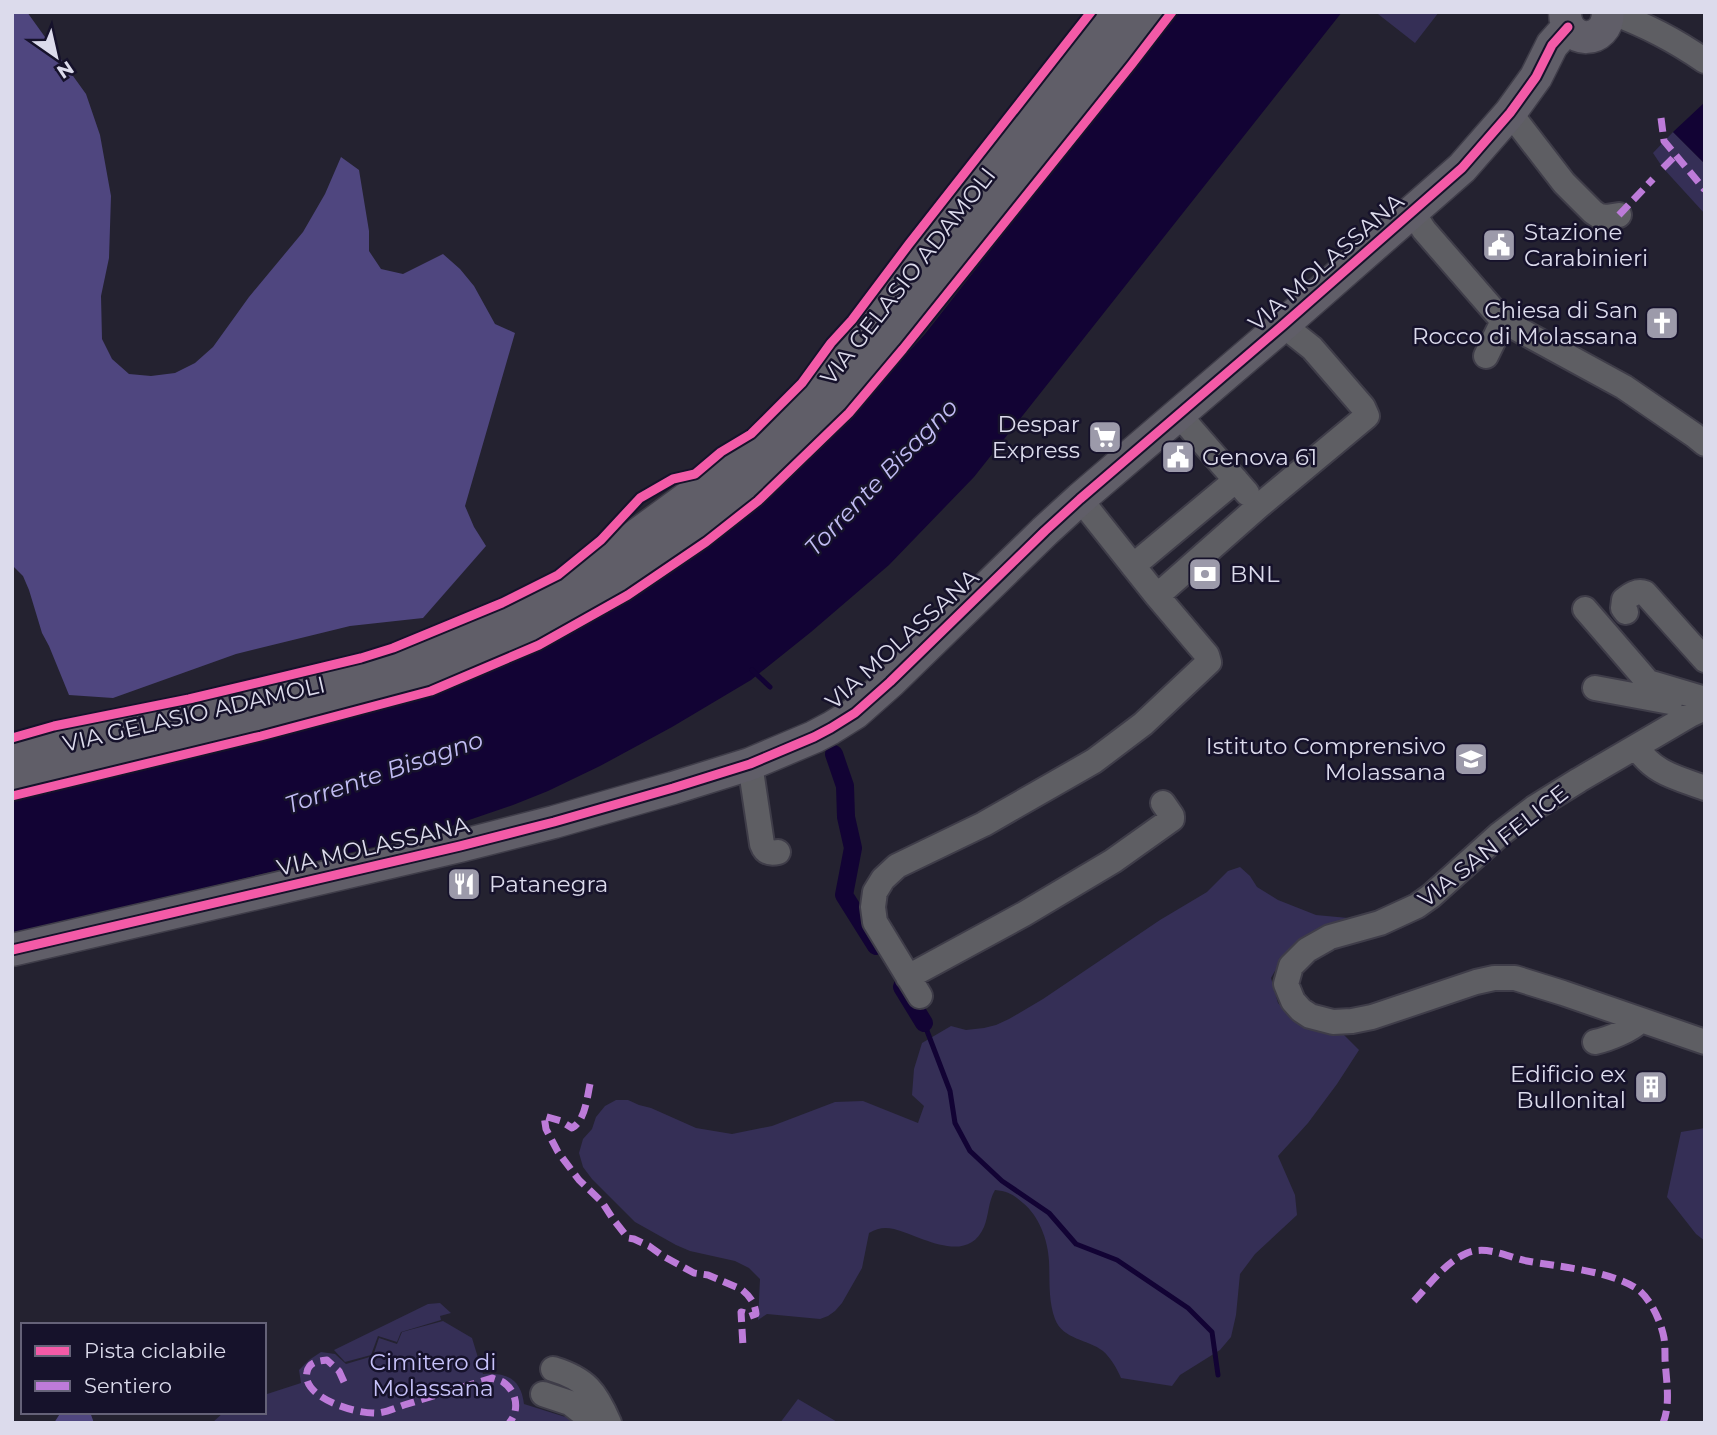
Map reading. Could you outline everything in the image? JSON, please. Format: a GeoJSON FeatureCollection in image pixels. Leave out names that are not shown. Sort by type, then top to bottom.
{"type":"FeatureCollection","features":[{"type":"Feature","properties":{"kind":"main road","name":"VIA GELASIO ADAMOLI"},"geometry":{"type":"LineString","coordinates":[[12,758],[341,680],[464,637],[559,591],[764,442],[819,389],[1113,12]]}},
{"type":"Feature","properties":{"kind":"main road","name":"VIA GELASIO ADAMOLI"},"geometry":{"type":"LineString","coordinates":[[12,783],[343,702],[411,682],[472,659],[573,609],[638,568],[780,462],[835,410],[908,322],[1148,12]]}},
{"type":"Feature","properties":{"kind":"main road","name":"VIA MOLASSANA"},"geometry":{"type":"LineString","coordinates":[[12,950],[460,846],[607,807],[750,764],[831,728],[855,713],[897,676],[1080,499],[1283,326],[1462,168],[1510,113],[1536,77],[1563,54],[1585,24]]}},
{"type":"Feature","properties":{"kind":"street"},"geometry":{"type":"LineString","coordinates":[[1585,24],[1673,40],[1705,61]]}},
{"type":"Feature","properties":{"kind":"street"},"geometry":{"type":"LineString","coordinates":[[1510,113],[1564,183],[1592,212],[1606,217],[1619,215]]}},
{"type":"Feature","properties":{"kind":"street"},"geometry":{"type":"LineString","coordinates":[[1413,213],[1424,230],[1503,321],[1624,387],[1705,444]]}},
{"type":"Feature","properties":{"kind":"street"},"geometry":{"type":"LineString","coordinates":[[1486,356],[1503,321]]}},
{"type":"Feature","properties":{"kind":"street"},"geometry":{"type":"LineString","coordinates":[[1157,596],[1367,415],[1312,348],[1283,326]]}},
{"type":"Feature","properties":{"kind":"street"},"geometry":{"type":"LineString","coordinates":[[1179,415],[1259,506]]}},
{"type":"Feature","properties":{"kind":"street"},"geometry":{"type":"LineString","coordinates":[[1133,566],[1237,481]]}},
{"type":"Feature","properties":{"kind":"street"},"geometry":{"type":"LineString","coordinates":[[1080,499],[1207,654],[1208,665],[1143,724],[1094,761],[984,824],[897,866],[883,879],[875,892],[875,922],[914,986],[1024,914],[1113,861],[1172,819],[1163,803]]}},
{"type":"Feature","properties":{"kind":"street"},"geometry":{"type":"LineString","coordinates":[[1626,612],[1623,608],[1624,600],[1640,591],[1644,593],[1705,660]]}},
{"type":"Feature","properties":{"kind":"street"},"geometry":{"type":"LineString","coordinates":[[1585,609],[1648,682],[1704,705]]}},
{"type":"Feature","properties":{"kind":"street"},"geometry":{"type":"LineString","coordinates":[[1595,688],[1704,705]]}},
{"type":"Feature","properties":{"kind":"street","name":"VIA SAN FELICE"},"geometry":{"type":"LineString","coordinates":[[1704,705],[1525,815],[1500,834],[1431,897],[1417,906],[1380,923],[1330,936],[1307,950],[1291,966],[1286,984],[1293,1001],[1301,1010],[1311,1016],[1333,1022],[1372,1017],[1476,982],[1505,977],[1528,981],[1705,1042]]}},
{"type":"Feature","properties":{"kind":"street"},"geometry":{"type":"LineString","coordinates":[[1636,747],[1645,760],[1664,773],[1705,788]]}},
{"type":"Feature","properties":{"kind":"street"},"geometry":{"type":"LineString","coordinates":[[750,764],[762,844],[768,852],[778,852]]}},
{"type":"Feature","properties":{"kind":"street"},"geometry":{"type":"LineString","coordinates":[[1595,1042],[1625,1031],[1641,1020]]}},
{"type":"Feature","properties":{"kind":"street"},"geometry":{"type":"LineString","coordinates":[[543,1394],[570,1403],[594,1422],[607,1423],[597,1397],[590,1388],[570,1374],[553,1369]]}},
{"type":"Feature","properties":{"kind":"green space"},"geometry":{"type":"Polygon","coordinates":[[[1439,12],[1415,43],[1378,14],[1439,12]]]}},
{"type":"Feature","properties":{"kind":"green space"},"geometry":{"type":"Polygon","coordinates":[[[1673,132],[1705,164],[1705,214],[1663,168],[1653,153],[1673,132]]]}},
{"type":"Feature","properties":{"kind":"green space"},"geometry":{"type":"Polygon","coordinates":[[[1240,867],[1257,887],[1278,900],[1316,915],[1348,918],[1295,948],[1271,978],[1278,1003],[1295,1021],[1306,1026],[1342,1033],[1359,1050],[1308,1123],[1278,1156],[1295,1195],[1297,1215],[1255,1254],[1240,1274],[1231,1337],[1220,1350],[1180,1375],[1172,1386],[1121,1378],[1103,1351],[1070,1335],[1059,1326],[1051,1305],[1048,1253],[1042,1229],[1029,1208],[1007,1192],[995,1190],[984,1227],[976,1239],[967,1245],[943,1245],[890,1228],[875,1230],[869,1233],[862,1268],[835,1311],[820,1319],[767,1314],[758,1320],[760,1279],[749,1268],[735,1261],[690,1251],[635,1222],[583,1167],[579,1153],[583,1139],[605,1106],[616,1100],[628,1100],[651,1108],[696,1128],[732,1134],[772,1126],[835,1102],[863,1101],[918,1123],[924,1106],[912,1095],[914,1069],[922,1043],[951,1026],[966,1030],[984,1028],[1009,1019],[1207,892],[1228,871],[1240,867]]]}},
{"type":"Feature","properties":{"kind":"green space"},"geometry":{"type":"Polygon","coordinates":[[[1705,1128],[1705,1241],[1696,1234],[1667,1197],[1681,1132],[1705,1128]]]}},
{"type":"Feature","properties":{"kind":"green space"},"geometry":{"type":"Polygon","coordinates":[[[440,1303],[451,1313],[440,1316],[441,1320],[401,1332],[397,1342],[378,1336],[371,1355],[345,1362],[334,1350],[428,1304],[440,1303]]]}},
{"type":"Feature","properties":{"kind":"green space","name":"Cimitero di Molassana"},"geometry":{"type":"Polygon","coordinates":[[[443,1321],[472,1338],[483,1374],[506,1376],[520,1388],[524,1404],[575,1420],[576,1423],[212,1423],[222,1414],[266,1414],[266,1394],[301,1383],[299,1370],[321,1352],[335,1354],[346,1364],[373,1356],[379,1338],[397,1344],[402,1332],[443,1321]]]}},
{"type":"Feature","properties":{"kind":"green space"},"geometry":{"type":"Polygon","coordinates":[[[798,1399],[839,1423],[780,1423],[798,1399]]]}},
{"type":"Feature","properties":{"kind":"shaded area"},"geometry":{"type":"Polygon","coordinates":[[[12,12],[27,12],[86,94],[100,135],[111,196],[109,258],[101,296],[102,339],[112,359],[129,374],[151,376],[175,373],[195,363],[213,347],[249,297],[303,232],[325,194],[341,157],[359,170],[369,231],[369,251],[381,269],[403,274],[443,254],[474,286],[495,324],[515,333],[465,506],[486,546],[423,618],[350,626],[236,654],[113,698],[69,695],[42,633],[23,576],[12,565],[12,12]]]}},
{"type":"Feature","properties":{"kind":"shaded area"},"geometry":{"type":"Polygon","coordinates":[[[60,1414],[91,1414],[94,1423],[54,1423],[60,1414]]]}},
{"type":"Feature","properties":{"kind":"water","name":"Torrente Bisagno"},"geometry":{"type":"Polygon","coordinates":[[[1177,12],[1342,12],[974,477],[889,565],[751,680],[600,766],[513,805],[431,833],[12,935],[12,798],[416,699],[491,670],[632,597],[712,541],[756,505],[829,437],[925,334],[1177,12]]]}},
{"type":"Feature","properties":{"kind":"water"},"geometry":{"type":"Polygon","coordinates":[[[1705,102],[1705,164],[1673,132],[1705,102]]]}},
{"type":"Feature","properties":{"kind":"waterway"},"geometry":{"type":"LineString","coordinates":[[752,670],[770,687]]}},
{"type":"Feature","properties":{"kind":"waterway"},"geometry":{"type":"LineString","coordinates":[[834,754],[845,786],[846,817],[853,848],[844,895],[876,946]]}},
{"type":"Feature","properties":{"kind":"waterway"},"geometry":{"type":"LineString","coordinates":[[902,987],[924,1023]]}},
{"type":"Feature","properties":{"kind":"waterway"},"geometry":{"type":"LineString","coordinates":[[924,1023],[950,1091],[955,1123],[970,1151],[1002,1181],[1049,1213],[1076,1244],[1117,1260],[1188,1308],[1212,1332],[1218,1375]]}},
{"type":"Feature","properties":{"kind":"marked path"},"geometry":{"type":"LineString","coordinates":[[1661,118],[1664,141],[1705,190]]}},
{"type":"Feature","properties":{"kind":"marked path"},"geometry":{"type":"LineString","coordinates":[[1663,168],[1676,155]]}},
{"type":"Feature","properties":{"kind":"marked path"},"geometry":{"type":"LineString","coordinates":[[1619,215],[1653,179]]}},
{"type":"Feature","properties":{"kind":"marked path"},"geometry":{"type":"LineString","coordinates":[[590,1084],[583,1115],[572,1128],[561,1121],[544,1116],[546,1129],[558,1152],[579,1180],[602,1202],[628,1238],[649,1246],[694,1273],[708,1275],[747,1294],[756,1314],[748,1317],[741,1312],[743,1346]]}},
{"type":"Feature","properties":{"kind":"marked path"},"geometry":{"type":"LineString","coordinates":[[1414,1301],[1451,1263],[1465,1254],[1480,1250],[1602,1274],[1629,1284],[1640,1291],[1648,1301],[1663,1332],[1667,1400],[1663,1423]]}},
{"type":"Feature","properties":{"kind":"marked path"},"geometry":{"type":"LineString","coordinates":[[344,1382],[339,1371],[327,1360],[314,1363],[307,1372],[307,1381],[320,1396],[342,1407],[373,1413],[385,1412],[492,1378],[508,1386],[514,1396],[515,1413],[509,1423]]}},
{"type":"Feature","properties":{"kind":"cycle path"},"geometry":{"type":"LineString","coordinates":[[12,738],[54,726],[189,699],[361,658],[393,648],[502,603],[558,575],[601,540],[640,498],[673,479],[695,474],[721,452],[751,434],[802,383],[1091,12]]}},
{"type":"Feature","properties":{"kind":"cycle path"},"geometry":{"type":"LineString","coordinates":[[12,796],[261,736],[431,691],[539,645],[628,595],[706,542],[758,501],[849,413],[1172,12]]}},
{"type":"Feature","properties":{"kind":"cycle path"},"geometry":{"type":"LineString","coordinates":[[12,950],[554,822],[750,764],[831,728],[855,713],[890,682],[1080,499],[1462,168],[1510,113],[1536,77],[1552,45],[1568,27]]}},
{"type":"Feature","properties":{"kind":"place","name":"Stazione Carabinieri"},"geometry":{"type":"Point","coordinates":[1499,245]}},
{"type":"Feature","properties":{"kind":"place","name":"Chiesa di San Rocco di Molassana"},"geometry":{"type":"Point","coordinates":[1662,323]}},
{"type":"Feature","properties":{"kind":"place","name":"Despar Express"},"geometry":{"type":"Point","coordinates":[1105,437]}},
{"type":"Feature","properties":{"kind":"place","name":"Genova 61"},"geometry":{"type":"Point","coordinates":[1178,457]}},
{"type":"Feature","properties":{"kind":"place","name":"BNL"},"geometry":{"type":"Point","coordinates":[1205,574]}},
{"type":"Feature","properties":{"kind":"place","name":"Istituto Comprensivo Molassana"},"geometry":{"type":"Point","coordinates":[1471,759]}},
{"type":"Feature","properties":{"kind":"place","name":"Patanegra"},"geometry":{"type":"Point","coordinates":[464,884]}},
{"type":"Feature","properties":{"kind":"place","name":"Edificio ex Bullonital"},"geometry":{"type":"Point","coordinates":[1651,1087]}}]}
